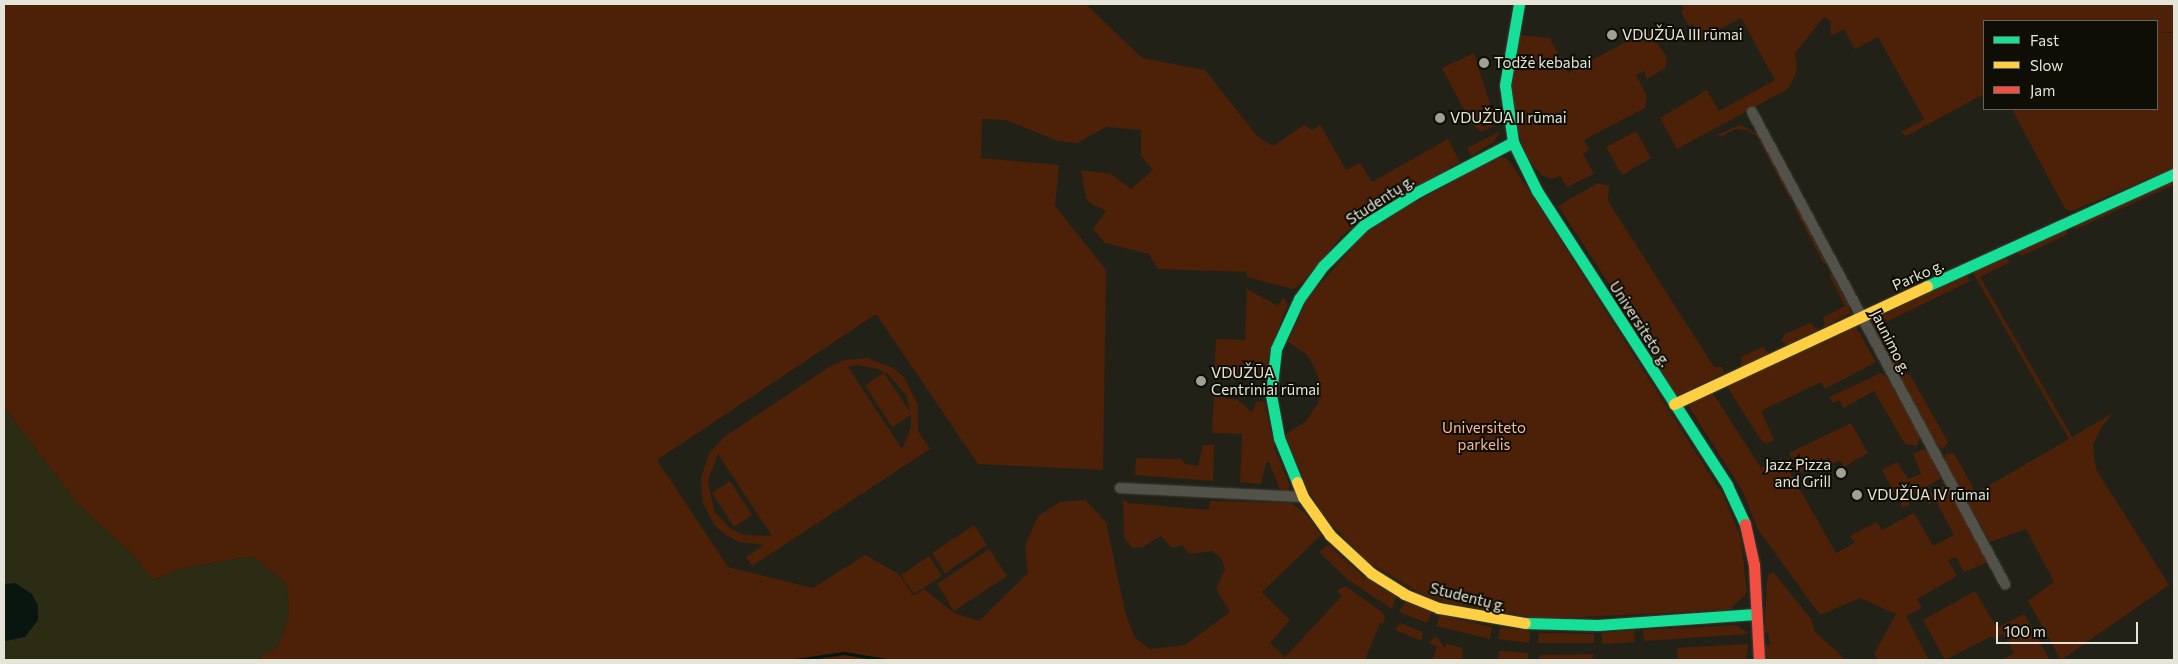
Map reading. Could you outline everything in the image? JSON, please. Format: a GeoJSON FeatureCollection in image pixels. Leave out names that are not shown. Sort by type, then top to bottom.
{"type":"FeatureCollection","features":[{"type":"Feature","properties":{"kind":"street","name":"Universiteto g."},"geometry":{"type":"LineString","coordinates":[[1519,4],[1505,85],[1508,123],[1513,142],[1537,190],[1727,485],[1744,521],[1752,550],[1759,660]]}},
{"type":"Feature","properties":{"kind":"street","name":"Jaunimo g."},"geometry":{"type":"LineString","coordinates":[[1752,112],[2005,584]]}},
{"type":"Feature","properties":{"kind":"street","name":"Studentų g."},"geometry":{"type":"LineString","coordinates":[[1513,142],[1419,191],[1364,225],[1323,266],[1299,299],[1276,349],[1271,395],[1279,438],[1302,496],[1330,535],[1371,573],[1404,594],[1438,608],[1517,623],[1559,626],[1756,614]]}},
{"type":"Feature","properties":{"kind":"street","name":"Parko g."},"geometry":{"type":"LineString","coordinates":[[1674,404],[2174,174]]}},
{"type":"Feature","properties":{"kind":"street"},"geometry":{"type":"LineString","coordinates":[[1120,488],[1302,496]]}},
{"type":"Feature","properties":{"kind":"shaded area"},"geometry":{"type":"Polygon","coordinates":[[[4,407],[78,504],[136,558],[153,580],[182,568],[253,556],[287,584],[289,615],[279,645],[256,660],[4,660],[4,407]]]}},
{"type":"Feature","properties":{"kind":"shaded area"},"geometry":{"type":"Polygon","coordinates":[[[15,583],[32,594],[38,606],[38,620],[25,637],[5,641],[4,584],[15,583]]]}},
{"type":"Feature","properties":{"kind":"green space"},"geometry":{"type":"Polygon","coordinates":[[[4,4],[1086,4],[1142,58],[1205,70],[1257,136],[1273,146],[1304,125],[1313,130],[1320,124],[1346,170],[1360,163],[1372,182],[1448,139],[1460,162],[1364,217],[1341,237],[1299,286],[1292,289],[1247,277],[1247,272],[1158,269],[1149,254],[1105,243],[1093,229],[1106,211],[1090,203],[1086,198],[1081,170],[1111,174],[1131,189],[1153,170],[1141,156],[1141,130],[1106,127],[1077,143],[1058,141],[1006,120],[982,119],[981,158],[1059,165],[1055,206],[1106,270],[1103,470],[978,464],[876,314],[657,460],[728,567],[813,588],[865,555],[899,574],[913,596],[924,589],[954,613],[979,621],[1028,573],[1025,545],[1038,516],[1060,502],[1085,500],[1106,522],[1125,612],[1135,638],[1150,649],[1185,645],[1230,612],[1216,589],[1225,569],[1221,558],[1212,551],[1190,554],[1182,545],[1174,548],[1170,546],[1161,536],[1143,547],[1132,548],[1124,537],[1123,499],[1128,503],[1209,510],[1210,501],[1291,503],[1304,512],[1321,535],[1262,592],[1290,620],[1270,643],[1285,657],[1342,596],[1337,591],[1345,586],[1382,612],[1385,617],[1383,624],[1380,623],[1365,660],[256,660],[279,645],[289,615],[287,584],[253,556],[182,568],[153,580],[136,558],[78,504],[4,407],[4,4]]]}},
{"type":"Feature","properties":{"kind":"green space"},"geometry":{"type":"Polygon","coordinates":[[[1681,4],[2174,4],[2174,32],[2158,33],[2158,20],[1983,20],[1983,95],[1906,136],[1901,132],[1924,119],[1878,37],[1855,49],[1844,29],[1831,36],[1831,21],[1824,17],[1795,53],[1797,71],[1788,89],[1677,149],[1660,118],[1707,90],[1719,111],[1775,80],[1741,18],[1701,39],[1693,24],[1689,26],[1681,12],[1684,9],[1681,4]]]}},
{"type":"Feature","properties":{"kind":"green space"},"geometry":{"type":"Polygon","coordinates":[[[1648,30],[1667,57],[1665,68],[1647,79],[1644,71],[1636,75],[1647,96],[1645,108],[1584,140],[1589,150],[1583,154],[1594,174],[1567,187],[1560,176],[1552,179],[1541,175],[1528,159],[1515,125],[1511,79],[1520,35],[1550,38],[1568,73],[1648,30]]]}},
{"type":"Feature","properties":{"kind":"green space"},"geometry":{"type":"Polygon","coordinates":[[[2158,33],[2174,33],[2174,168],[2072,211],[2065,209],[2013,110],[2158,110],[2158,33]]]}},
{"type":"Feature","properties":{"kind":"green space"},"geometry":{"type":"Polygon","coordinates":[[[1474,53],[1495,120],[1495,125],[1481,132],[1471,123],[1442,68],[1474,53]]]}},
{"type":"Feature","properties":{"kind":"green space"},"geometry":{"type":"Polygon","coordinates":[[[1741,125],[1759,135],[1791,196],[1790,199],[1757,136],[1746,130],[1735,129],[1720,137],[1718,134],[1741,125]]]}},
{"type":"Feature","properties":{"kind":"green space"},"geometry":{"type":"Polygon","coordinates":[[[1500,131],[1494,142],[1471,156],[1467,148],[1500,131]]]}},
{"type":"Feature","properties":{"kind":"green space"},"geometry":{"type":"Polygon","coordinates":[[[1636,131],[1651,158],[1622,175],[1606,147],[1636,131]]]}},
{"type":"Feature","properties":{"kind":"green space","name":"Universiteto parkelis"},"geometry":{"type":"Polygon","coordinates":[[[1497,157],[1506,158],[1513,166],[1723,495],[1741,538],[1747,593],[1729,610],[1541,619],[1444,602],[1418,592],[1365,560],[1323,515],[1307,488],[1285,435],[1305,422],[1319,402],[1318,376],[1313,365],[1306,354],[1288,342],[1307,299],[1364,234],[1403,209],[1497,157]]]}},
{"type":"Feature","properties":{"kind":"green space"},"geometry":{"type":"Polygon","coordinates":[[[2174,180],[2174,185],[2076,229],[2073,224],[2174,180]]]}},
{"type":"Feature","properties":{"kind":"green space"},"geometry":{"type":"Polygon","coordinates":[[[1598,183],[1609,186],[1608,201],[1714,367],[1722,367],[1724,373],[1679,395],[1675,393],[1652,357],[1655,354],[1558,206],[1598,183]]]}},
{"type":"Feature","properties":{"kind":"green space"},"geometry":{"type":"Polygon","coordinates":[[[1794,208],[1798,209],[1826,263],[1824,264],[1794,208]]]}},
{"type":"Feature","properties":{"kind":"green space"},"geometry":{"type":"Polygon","coordinates":[[[2066,227],[2068,234],[2022,256],[2017,253],[2066,227]]]}},
{"type":"Feature","properties":{"kind":"green space"},"geometry":{"type":"Polygon","coordinates":[[[2004,256],[2010,262],[1980,277],[2072,437],[2113,413],[2101,428],[2093,445],[2096,469],[2169,585],[2061,660],[2028,601],[2054,582],[2026,529],[1990,542],[1944,459],[1946,454],[1954,453],[1976,493],[2069,439],[1972,271],[2004,256]]]}},
{"type":"Feature","properties":{"kind":"green space"},"geometry":{"type":"Polygon","coordinates":[[[1832,274],[1850,308],[1850,313],[1825,327],[1823,317],[1845,306],[1829,275],[1832,274]]]}},
{"type":"Feature","properties":{"kind":"green space"},"geometry":{"type":"Polygon","coordinates":[[[1966,274],[1970,281],[1882,324],[1902,361],[1895,368],[1871,321],[1966,274]]]}},
{"type":"Feature","properties":{"kind":"green space"},"geometry":{"type":"Polygon","coordinates":[[[1247,289],[1278,306],[1283,297],[1288,304],[1269,352],[1266,373],[1258,373],[1253,366],[1236,375],[1214,376],[1216,339],[1245,340],[1247,289]]]}},
{"type":"Feature","properties":{"kind":"green space"},"geometry":{"type":"Polygon","coordinates":[[[1810,323],[1818,330],[1787,346],[1781,340],[1785,334],[1810,323]]]}},
{"type":"Feature","properties":{"kind":"green space"},"geometry":{"type":"Polygon","coordinates":[[[1856,327],[1876,362],[1825,389],[1821,382],[1761,411],[1774,440],[1767,444],[1761,440],[1728,388],[1730,383],[1856,327]]]}},
{"type":"Feature","properties":{"kind":"green space"},"geometry":{"type":"Polygon","coordinates":[[[1763,347],[1769,354],[1741,367],[1741,357],[1763,347]]]}},
{"type":"Feature","properties":{"kind":"green space"},"geometry":{"type":"Polygon","coordinates":[[[867,358],[893,368],[904,377],[918,405],[918,431],[930,449],[752,566],[746,557],[764,545],[739,542],[726,535],[715,526],[703,503],[701,478],[709,454],[724,437],[829,367],[844,360],[867,358]],[[857,365],[848,367],[902,449],[911,428],[911,415],[892,427],[865,385],[884,373],[911,413],[906,395],[888,374],[878,369],[857,365]],[[718,454],[708,480],[714,511],[731,529],[743,535],[772,536],[718,454]]]}},
{"type":"Feature","properties":{"kind":"green space"},"geometry":{"type":"Polygon","coordinates":[[[1899,372],[1910,375],[1948,442],[1943,449],[1938,447],[1897,376],[1899,372]]]}},
{"type":"Feature","properties":{"kind":"green space"},"geometry":{"type":"Polygon","coordinates":[[[1881,373],[1886,376],[1920,436],[1917,446],[1905,444],[1874,391],[1844,408],[1839,400],[1833,403],[1829,397],[1881,373]]]}},
{"type":"Feature","properties":{"kind":"green space"},"geometry":{"type":"Polygon","coordinates":[[[1711,390],[1761,468],[1782,458],[1836,553],[1855,543],[1850,536],[1876,522],[1882,530],[1914,513],[1933,546],[1954,535],[1936,501],[1929,505],[1926,500],[1929,494],[1943,486],[1948,488],[1989,562],[1964,572],[1956,557],[1948,560],[1957,576],[1917,599],[1922,608],[1906,616],[1929,660],[1878,660],[1874,654],[1896,614],[1860,598],[1820,615],[1757,528],[1743,492],[1689,407],[1690,403],[1711,390]]]}},
{"type":"Feature","properties":{"kind":"green space"},"geometry":{"type":"Polygon","coordinates":[[[1214,396],[1238,400],[1252,412],[1256,402],[1264,401],[1275,450],[1290,486],[1287,491],[1281,492],[1269,462],[1266,463],[1261,484],[1240,482],[1242,434],[1212,433],[1214,396]]]}},
{"type":"Feature","properties":{"kind":"green space"},"geometry":{"type":"Polygon","coordinates":[[[1851,423],[1868,453],[1844,467],[1840,460],[1832,464],[1829,458],[1801,473],[1789,453],[1851,423]]]}},
{"type":"Feature","properties":{"kind":"green space"},"geometry":{"type":"Polygon","coordinates":[[[1203,445],[1214,445],[1213,481],[1135,475],[1136,458],[1181,459],[1185,464],[1198,466],[1203,445]]]}},
{"type":"Feature","properties":{"kind":"green space"},"geometry":{"type":"Polygon","coordinates":[[[1924,449],[1928,451],[1941,478],[1907,499],[1910,505],[1903,508],[1882,470],[1897,462],[1908,479],[1921,474],[1913,454],[1924,449]]]}},
{"type":"Feature","properties":{"kind":"green space"},"geometry":{"type":"Polygon","coordinates":[[[730,481],[752,515],[734,527],[712,493],[730,481]]]}},
{"type":"Feature","properties":{"kind":"green space"},"geometry":{"type":"Polygon","coordinates":[[[974,525],[987,545],[945,573],[932,553],[974,525]]]}},
{"type":"Feature","properties":{"kind":"green space"},"geometry":{"type":"Polygon","coordinates":[[[1328,545],[1362,575],[1396,597],[1392,609],[1347,579],[1319,552],[1328,545]]]}},
{"type":"Feature","properties":{"kind":"green space"},"geometry":{"type":"Polygon","coordinates":[[[989,549],[1007,576],[954,611],[937,584],[989,549]]]}},
{"type":"Feature","properties":{"kind":"green space"},"geometry":{"type":"Polygon","coordinates":[[[929,556],[942,576],[914,594],[901,575],[929,556]]]}},
{"type":"Feature","properties":{"kind":"green space"},"geometry":{"type":"Polygon","coordinates":[[[1773,572],[1811,619],[1815,632],[1843,657],[1842,660],[1765,660],[1764,646],[1770,644],[1768,633],[1764,632],[1767,583],[1768,575],[1773,572]]]}},
{"type":"Feature","properties":{"kind":"green space"},"geometry":{"type":"Polygon","coordinates":[[[1975,591],[1997,628],[2024,614],[2050,660],[2002,660],[2014,653],[2003,634],[1994,639],[1992,636],[1945,660],[1923,620],[1975,591]]]}},
{"type":"Feature","properties":{"kind":"green space"},"geometry":{"type":"Polygon","coordinates":[[[1405,602],[1432,612],[1427,623],[1399,612],[1405,602]]]}},
{"type":"Feature","properties":{"kind":"green space"},"geometry":{"type":"Polygon","coordinates":[[[1440,615],[1492,627],[1490,639],[1436,626],[1440,615]]]}},
{"type":"Feature","properties":{"kind":"green space"},"geometry":{"type":"Polygon","coordinates":[[[1400,623],[1423,632],[1422,641],[1395,630],[1400,623]]]}},
{"type":"Feature","properties":{"kind":"green space"},"geometry":{"type":"Polygon","coordinates":[[[1737,625],[1749,634],[1644,641],[1643,630],[1737,625]]]}},
{"type":"Feature","properties":{"kind":"green space"},"geometry":{"type":"Polygon","coordinates":[[[1500,628],[1530,631],[1529,643],[1498,639],[1500,628]]]}},
{"type":"Feature","properties":{"kind":"green space"},"geometry":{"type":"Polygon","coordinates":[[[1634,630],[1635,642],[1603,644],[1601,633],[1634,630]]]}},
{"type":"Feature","properties":{"kind":"green space"},"geometry":{"type":"Polygon","coordinates":[[[1539,633],[1594,634],[1594,643],[1538,643],[1539,633]]]}},
{"type":"Feature","properties":{"kind":"green space"},"geometry":{"type":"Polygon","coordinates":[[[1436,636],[1445,648],[1447,644],[1463,648],[1462,660],[1432,660],[1437,647],[1429,643],[1436,636]]]}},
{"type":"Feature","properties":{"kind":"green space"},"geometry":{"type":"Polygon","coordinates":[[[1748,644],[1746,660],[1678,660],[1677,648],[1748,644]]]}},
{"type":"Feature","properties":{"kind":"green space"},"geometry":{"type":"Polygon","coordinates":[[[1499,651],[1528,653],[1528,660],[1498,659],[1499,651]]]}},
{"type":"Feature","properties":{"kind":"green space"},"geometry":{"type":"Polygon","coordinates":[[[1594,654],[1592,660],[1538,660],[1540,655],[1594,654]]]}},
{"type":"Feature","properties":{"kind":"waterway"},"geometry":{"type":"LineString","coordinates":[[795,660],[844,653],[886,660]]}},
{"type":"Feature","properties":{"kind":"traffic: fast"},"geometry":{"type":"LineString","coordinates":[[1519,4],[1505,85],[1513,142],[1537,191],[1727,485],[1745,524]]}},
{"type":"Feature","properties":{"kind":"traffic: fast"},"geometry":{"type":"LineString","coordinates":[[1297,482],[1279,438],[1271,395],[1276,349],[1299,299],[1323,266],[1364,225],[1419,191],[1513,142]]}},
{"type":"Feature","properties":{"kind":"traffic: fast"},"geometry":{"type":"LineString","coordinates":[[1927,286],[2174,174]]}},
{"type":"Feature","properties":{"kind":"traffic: fast"},"geometry":{"type":"LineString","coordinates":[[1525,623],[1598,625],[1756,614]]}},
{"type":"Feature","properties":{"kind":"traffic: slow"},"geometry":{"type":"LineString","coordinates":[[1674,404],[1927,286]]}},
{"type":"Feature","properties":{"kind":"traffic: slow"},"geometry":{"type":"LineString","coordinates":[[1297,482],[1303,497],[1330,535],[1371,573],[1404,594],[1439,608],[1525,623]]}},
{"type":"Feature","properties":{"kind":"traffic: jam"},"geometry":{"type":"LineString","coordinates":[[1745,524],[1754,565],[1759,660]]}},
{"type":"Feature","properties":{"kind":"place","name":"VDUŽŪA III rūmai"},"geometry":{"type":"Point","coordinates":[1612,35]}},
{"type":"Feature","properties":{"kind":"place","name":"Todžė kebabai"},"geometry":{"type":"Point","coordinates":[1484,63]}},
{"type":"Feature","properties":{"kind":"place","name":"VDUŽŪA II rūmai"},"geometry":{"type":"Point","coordinates":[1440,118]}},
{"type":"Feature","properties":{"kind":"place","name":"VDUŽŪA Centriniai rūmai"},"geometry":{"type":"Point","coordinates":[1201,381]}},
{"type":"Feature","properties":{"kind":"place","name":"Jazz Pizza and Grill"},"geometry":{"type":"Point","coordinates":[1841,473]}},
{"type":"Feature","properties":{"kind":"place","name":"VDUŽŪA IV rūmai"},"geometry":{"type":"Point","coordinates":[1857,495]}}]}
